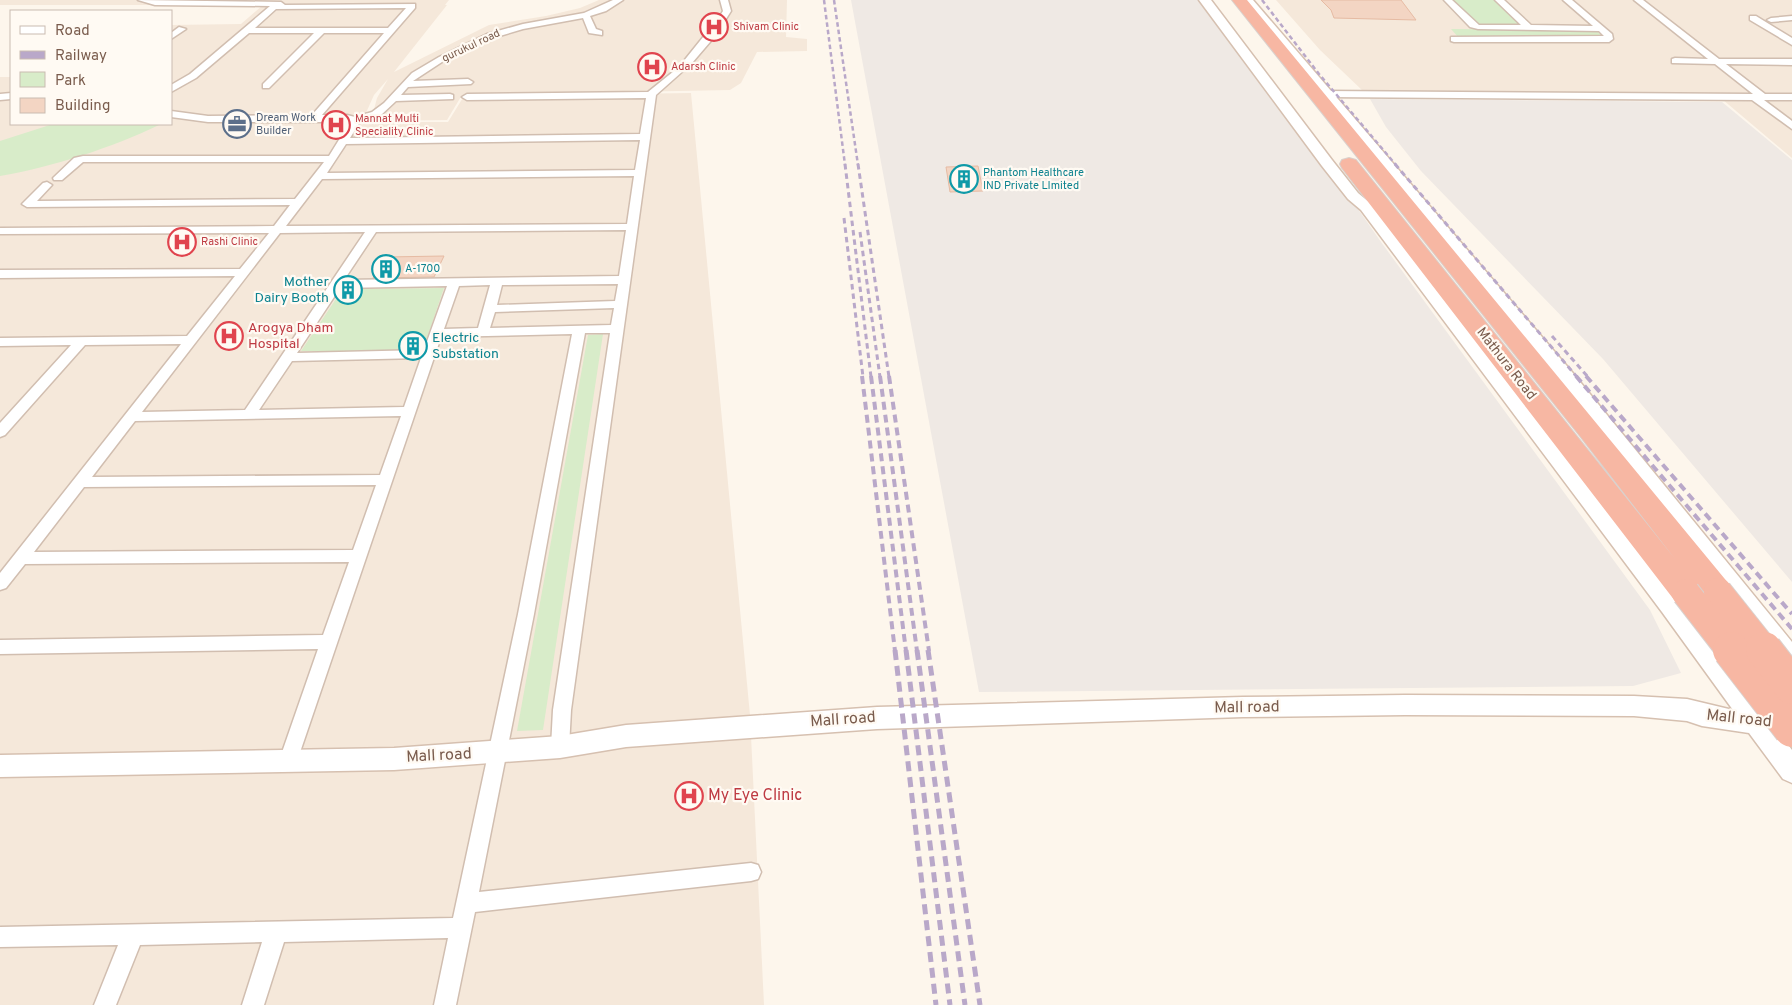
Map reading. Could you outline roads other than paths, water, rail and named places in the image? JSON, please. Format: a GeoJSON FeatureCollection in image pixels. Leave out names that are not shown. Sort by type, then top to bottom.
{"type":"FeatureCollection","features":[{"type":"Feature","properties":{"kind":"highway"},"geometry":{"type":"LineString","coordinates":[[1220,0],[1346,161],[1396,207]]}},
{"type":"Feature","properties":{"kind":"highway"},"geometry":{"type":"LineString","coordinates":[[1239,0],[1379,171],[1396,207]]}},
{"type":"Feature","properties":{"kind":"highway","name":"Mathura Road"},"geometry":{"type":"LineString","coordinates":[[1396,207],[1589,430],[1792,686]]}},
{"type":"Feature","properties":{"kind":"highway","name":"Mathura Road"},"geometry":{"type":"LineString","coordinates":[[1396,207],[1792,729]]}},
{"type":"Feature","properties":{"kind":"main road"},"geometry":{"type":"LineString","coordinates":[[1205,0],[1353,196],[1396,207],[1560,370],[1792,659]]}},
{"type":"Feature","properties":{"kind":"main road"},"geometry":{"type":"LineString","coordinates":[[1247,0],[1326,94],[1596,523],[1792,771]]}},
{"type":"Feature","properties":{"kind":"main road"},"geometry":{"type":"LineString","coordinates":[[1548,445],[1670,606],[1745,713]]}},
{"type":"Feature","properties":{"kind":"main road"},"geometry":{"type":"LineString","coordinates":[[1673,511],[1709,544],[1792,644]]}},
{"type":"Feature","properties":{"kind":"main road"},"geometry":{"type":"LineString","coordinates":[[1670,606],[1692,623],[1708,631],[1728,633],[1740,631],[1748,622],[1748,612],[1743,599]]}},
{"type":"Feature","properties":{"kind":"main road","name":"Mall road"},"geometry":{"type":"LineString","coordinates":[[0,766],[363,760],[560,747],[626,736],[877,718],[1405,705],[1634,706],[1687,710],[1702,715],[1792,710]]}},
{"type":"Feature","properties":{"kind":"main road","name":"Mall road"},"geometry":{"type":"LineString","coordinates":[[1745,713],[1792,724]]}},
{"type":"Feature","properties":{"kind":"street"},"geometry":{"type":"LineString","coordinates":[[142,0],[168,4],[401,4],[420,2]]}},
{"type":"Feature","properties":{"kind":"street","name":"gurukul road"},"geometry":{"type":"LineString","coordinates":[[356,120],[378,113],[405,84],[427,68],[492,35],[526,25],[565,21],[586,16],[619,0]]}},
{"type":"Feature","properties":{"kind":"street"},"geometry":{"type":"LineString","coordinates":[[560,747],[562,710],[651,95],[683,69],[720,24],[727,11],[724,0]]}},
{"type":"Feature","properties":{"kind":"street"},"geometry":{"type":"LineString","coordinates":[[1448,0],[1478,28],[1600,29]]}},
{"type":"Feature","properties":{"kind":"street"},"geometry":{"type":"LineString","coordinates":[[1499,0],[1530,28]]}},
{"type":"Feature","properties":{"kind":"street"},"geometry":{"type":"LineString","coordinates":[[1454,39],[1609,39],[1609,36],[1567,0]]}},
{"type":"Feature","properties":{"kind":"street"},"geometry":{"type":"LineString","coordinates":[[1638,0],[1717,61],[1792,126]]}},
{"type":"Feature","properties":{"kind":"street"},"geometry":{"type":"LineString","coordinates":[[172,88],[193,76],[274,7],[412,6],[314,118]]}},
{"type":"Feature","properties":{"kind":"street"},"geometry":{"type":"LineString","coordinates":[[586,16],[590,28],[600,33]]}},
{"type":"Feature","properties":{"kind":"street"},"geometry":{"type":"LineString","coordinates":[[1753,18],[1792,42]]}},
{"type":"Feature","properties":{"kind":"street"},"geometry":{"type":"LineString","coordinates":[[1771,20],[1792,18]]}},
{"type":"Feature","properties":{"kind":"street"},"geometry":{"type":"LineString","coordinates":[[172,36],[182,29]]}},
{"type":"Feature","properties":{"kind":"street"},"geometry":{"type":"LineString","coordinates":[[247,30],[392,30]]}},
{"type":"Feature","properties":{"kind":"street"},"geometry":{"type":"LineString","coordinates":[[266,86],[322,30]]}},
{"type":"Feature","properties":{"kind":"street"},"geometry":{"type":"LineString","coordinates":[[1675,61],[1792,62]]}},
{"type":"Feature","properties":{"kind":"street"},"geometry":{"type":"LineString","coordinates":[[405,84],[468,82]]}},
{"type":"Feature","properties":{"kind":"street"},"geometry":{"type":"LineString","coordinates":[[1326,94],[1792,97]]}},
{"type":"Feature","properties":{"kind":"street"},"geometry":{"type":"LineString","coordinates":[[467,97],[651,95]]}},
{"type":"Feature","properties":{"kind":"street"},"geometry":{"type":"LineString","coordinates":[[392,98],[450,97]]}},
{"type":"Feature","properties":{"kind":"street"},"geometry":{"type":"LineString","coordinates":[[0,584],[332,159],[356,123],[356,120],[314,118],[208,120],[172,114]]}},
{"type":"Feature","properties":{"kind":"street"},"geometry":{"type":"LineString","coordinates":[[345,141],[644,138]]}},
{"type":"Feature","properties":{"kind":"street"},"geometry":{"type":"LineString","coordinates":[[58,178],[78,160],[83,159],[332,159]]}},
{"type":"Feature","properties":{"kind":"street"},"geometry":{"type":"LineString","coordinates":[[318,176],[639,172]]}},
{"type":"Feature","properties":{"kind":"street"},"geometry":{"type":"LineString","coordinates":[[48,185],[27,204],[298,202]]}},
{"type":"Feature","properties":{"kind":"street"},"geometry":{"type":"LineString","coordinates":[[0,231],[631,227]]}},
{"type":"Feature","properties":{"kind":"street"},"geometry":{"type":"LineString","coordinates":[[248,415],[372,230]]}},
{"type":"Feature","properties":{"kind":"street"},"geometry":{"type":"LineString","coordinates":[[0,274],[244,272]]}},
{"type":"Feature","properties":{"kind":"street"},"geometry":{"type":"LineString","coordinates":[[336,284],[623,280]]}},
{"type":"Feature","properties":{"kind":"street"},"geometry":{"type":"LineString","coordinates":[[288,761],[454,282]]}},
{"type":"Feature","properties":{"kind":"street"},"geometry":{"type":"LineString","coordinates":[[483,332],[497,282]]}},
{"type":"Feature","properties":{"kind":"street"},"geometry":{"type":"LineString","coordinates":[[490,309],[620,304]]}},
{"type":"Feature","properties":{"kind":"street"},"geometry":{"type":"LineString","coordinates":[[437,333],[617,329]]}},
{"type":"Feature","properties":{"kind":"street"},"geometry":{"type":"LineString","coordinates":[[445,1005],[526,614],[579,330]]}},
{"type":"Feature","properties":{"kind":"street"},"geometry":{"type":"LineString","coordinates":[[0,342],[190,340]]}},
{"type":"Feature","properties":{"kind":"street"},"geometry":{"type":"LineString","coordinates":[[0,432],[82,341]]}},
{"type":"Feature","properties":{"kind":"street"},"geometry":{"type":"LineString","coordinates":[[287,357],[430,354]]}},
{"type":"Feature","properties":{"kind":"street"},"geometry":{"type":"LineString","coordinates":[[130,417],[410,411]]}},
{"type":"Feature","properties":{"kind":"street"},"geometry":{"type":"LineString","coordinates":[[80,482],[386,480]]}},
{"type":"Feature","properties":{"kind":"street"},"geometry":{"type":"LineString","coordinates":[[20,558],[360,556]]}},
{"type":"Feature","properties":{"kind":"street"},"geometry":{"type":"LineString","coordinates":[[0,647],[330,642]]}},
{"type":"Feature","properties":{"kind":"street"},"geometry":{"type":"LineString","coordinates":[[466,903],[751,872]]}},
{"type":"Feature","properties":{"kind":"street"},"geometry":{"type":"LineString","coordinates":[[2,941],[133,935],[461,928]]}},
{"type":"Feature","properties":{"kind":"street"},"geometry":{"type":"LineString","coordinates":[[253,1005],[276,932]]}},
{"type":"Feature","properties":{"kind":"street"},"geometry":{"type":"LineString","coordinates":[[105,1005],[133,935]]}},
{"type":"Feature","properties":{"kind":"railway"},"geometry":{"type":"LineString","coordinates":[[824,0],[845,165]]}},
{"type":"Feature","properties":{"kind":"railway"},"geometry":{"type":"LineString","coordinates":[[834,0],[858,165]]}},
{"type":"Feature","properties":{"kind":"railway"},"geometry":{"type":"LineString","coordinates":[[1262,0],[1319,74],[1396,165]]}},
{"type":"Feature","properties":{"kind":"railway"},"geometry":{"type":"LineString","coordinates":[[845,164],[871,377]]}},
{"type":"Feature","properties":{"kind":"railway"},"geometry":{"type":"LineString","coordinates":[[858,164],[889,377]]}},
{"type":"Feature","properties":{"kind":"railway"},"geometry":{"type":"LineString","coordinates":[[1395,164],[1577,377]]}},
{"type":"Feature","properties":{"kind":"railway"},"geometry":{"type":"LineString","coordinates":[[844,218],[863,377]]}},
{"type":"Feature","properties":{"kind":"railway"},"geometry":{"type":"LineString","coordinates":[[860,232],[880,377]]}},
{"type":"Feature","properties":{"kind":"railway"},"geometry":{"type":"LineString","coordinates":[[1552,336],[1588,377]]}},
{"type":"Feature","properties":{"kind":"railway"},"geometry":{"type":"LineString","coordinates":[[862,376],[895,651]]}},
{"type":"Feature","properties":{"kind":"railway"},"geometry":{"type":"LineString","coordinates":[[871,376],[906,651]]}},
{"type":"Feature","properties":{"kind":"railway"},"geometry":{"type":"LineString","coordinates":[[880,376],[917,651]]}},
{"type":"Feature","properties":{"kind":"railway"},"geometry":{"type":"LineString","coordinates":[[889,376],[929,651]]}},
{"type":"Feature","properties":{"kind":"railway"},"geometry":{"type":"LineString","coordinates":[[1576,376],[1792,629]]}},
{"type":"Feature","properties":{"kind":"railway"},"geometry":{"type":"LineString","coordinates":[[1586,376],[1792,614]]}},
{"type":"Feature","properties":{"kind":"railway"},"geometry":{"type":"LineString","coordinates":[[895,650],[936,1005]]}},
{"type":"Feature","properties":{"kind":"railway"},"geometry":{"type":"LineString","coordinates":[[906,650],[950,1005]]}},
{"type":"Feature","properties":{"kind":"railway"},"geometry":{"type":"LineString","coordinates":[[917,650],[965,1005]]}},
{"type":"Feature","properties":{"kind":"railway"},"geometry":{"type":"LineString","coordinates":[[928,650],[980,1005]]}},
{"type":"Feature","properties":{"kind":"place","name":"Shivam Clinic"},"geometry":{"type":"Point","coordinates":[714,27]}},
{"type":"Feature","properties":{"kind":"place","name":"Adarsh Clinic"},"geometry":{"type":"Point","coordinates":[652,67]}},
{"type":"Feature","properties":{"kind":"place","name":"Dream Work Builder"},"geometry":{"type":"Point","coordinates":[237,124]}},
{"type":"Feature","properties":{"kind":"place","name":"Mannat Multi Speciality Clinic"},"geometry":{"type":"Point","coordinates":[336,125]}},
{"type":"Feature","properties":{"kind":"place","name":"Phantom Healthcare IND Private LImited"},"geometry":{"type":"Point","coordinates":[964,179]}},
{"type":"Feature","properties":{"kind":"place","name":"Rashi Clinic"},"geometry":{"type":"Point","coordinates":[182,242]}},
{"type":"Feature","properties":{"kind":"place","name":"A-1700"},"geometry":{"type":"Point","coordinates":[386,269]}},
{"type":"Feature","properties":{"kind":"place","name":"Mother Dairy Booth"},"geometry":{"type":"Point","coordinates":[348,290]}},
{"type":"Feature","properties":{"kind":"place","name":"Arogya Dham Hospital"},"geometry":{"type":"Point","coordinates":[229,336]}},
{"type":"Feature","properties":{"kind":"place","name":"Electric Substation"},"geometry":{"type":"Point","coordinates":[413,346]}},
{"type":"Feature","properties":{"kind":"place","name":"My Eye Clinic"},"geometry":{"type":"Point","coordinates":[689,796]}}]}
